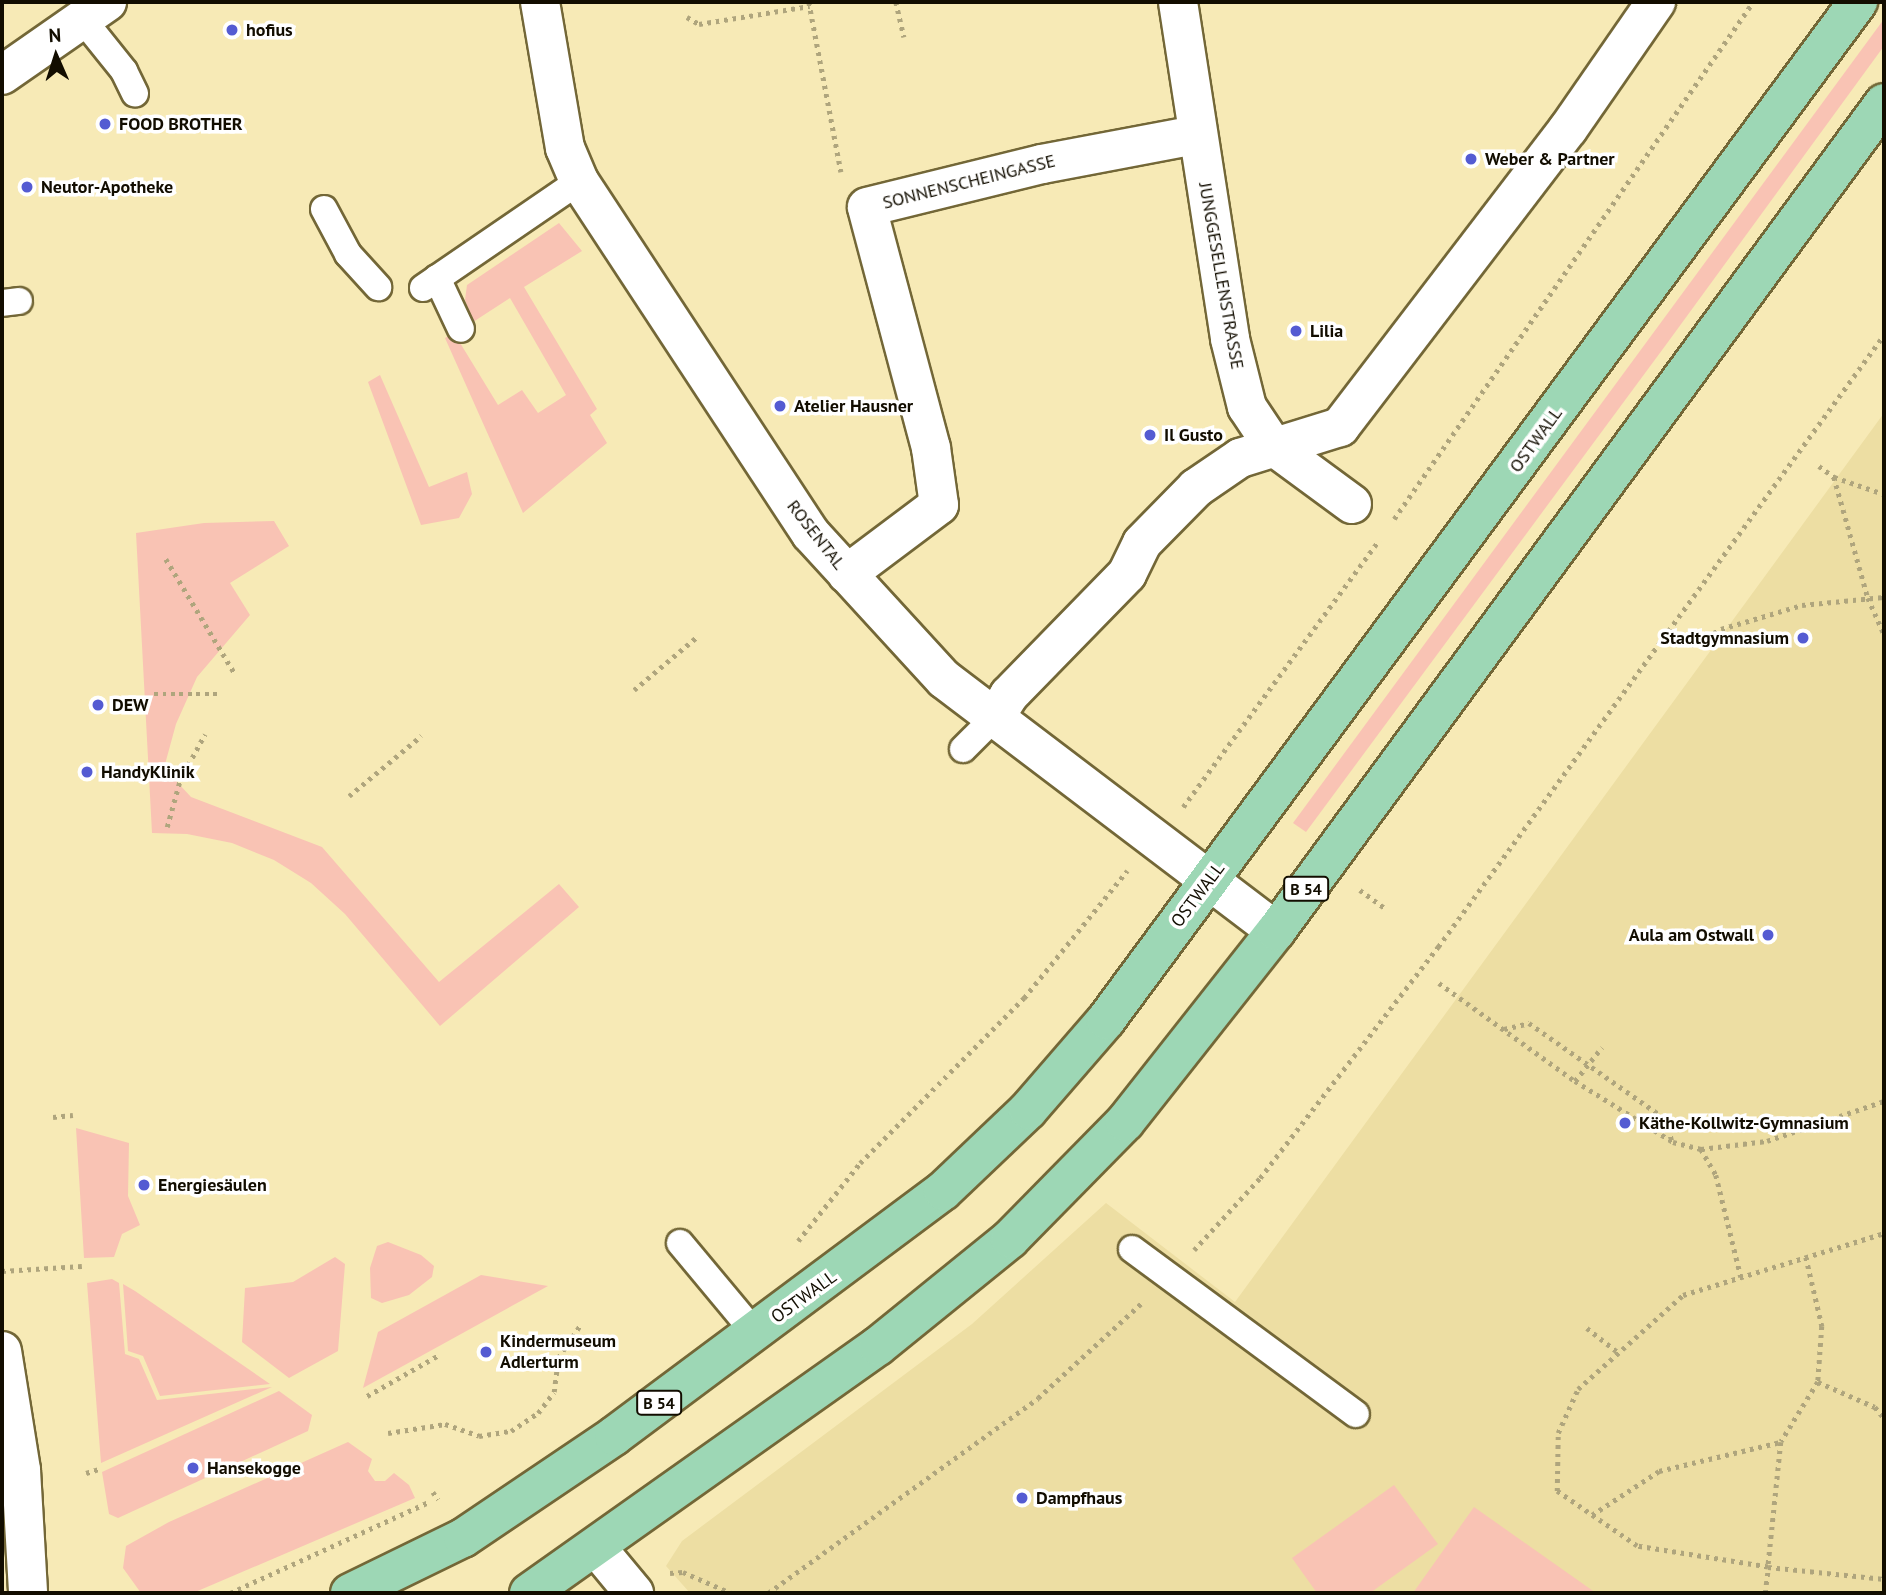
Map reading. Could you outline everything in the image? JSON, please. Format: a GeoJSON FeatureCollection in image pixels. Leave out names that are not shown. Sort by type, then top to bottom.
{"type":"FeatureCollection","features":[{"type":"Feature","properties":{"kind":"main road","name":"OSTWALL"},"geometry":{"type":"LineString","coordinates":[[350,1593],[480,1528],[755,1333],[943,1191],[1028,1110],[1106,1020],[1858,2]]}},
{"type":"Feature","properties":{"kind":"main road","name":"B 54"},"geometry":{"type":"LineString","coordinates":[[529,1593],[878,1346],[1010,1239],[1125,1122],[1276,931],[1884,103]]}},
{"type":"Feature","properties":{"kind":"street","name":"ROSENTAL"},"geometry":{"type":"LineString","coordinates":[[540,2],[565,148],[579,181],[811,534],[944,680],[996,716],[1276,931]]}},
{"type":"Feature","properties":{"kind":"street","name":"JUNGGESELLENSTRASSE"},"geometry":{"type":"LineString","coordinates":[[1178,2],[1196,135],[1230,339],[1247,407],[1273,446],[1352,504]]}},
{"type":"Feature","properties":{"kind":"street"},"geometry":{"type":"LineString","coordinates":[[996,716],[1141,562],[1142,543],[1202,494],[1240,458],[1340,427],[1568,129],[1656,2]]}},
{"type":"Feature","properties":{"kind":"street"},"geometry":{"type":"LineString","coordinates":[[2,75],[96,12]]}},
{"type":"Feature","properties":{"kind":"street","name":"SONNENSCHEINGASSE"},"geometry":{"type":"LineString","coordinates":[[847,574],[939,505],[931,448],[867,207],[1042,164],[1196,135]]}},
{"type":"Feature","properties":{"kind":"street"},"geometry":{"type":"LineString","coordinates":[[2,1351],[21,1471],[28,1593]]}},
{"type":"Feature","properties":{"kind":"street"},"geometry":{"type":"LineString","coordinates":[[596,1547],[634,1593]]}},
{"type":"Feature","properties":{"kind":"lane"},"geometry":{"type":"LineString","coordinates":[[96,12],[135,94]]}},
{"type":"Feature","properties":{"kind":"lane"},"geometry":{"type":"LineString","coordinates":[[461,329],[430,283],[579,181]]}},
{"type":"Feature","properties":{"kind":"lane"},"geometry":{"type":"LineString","coordinates":[[324,209],[348,254],[378,287]]}},
{"type":"Feature","properties":{"kind":"lane"},"geometry":{"type":"LineString","coordinates":[[963,749],[996,716]]}},
{"type":"Feature","properties":{"kind":"lane"},"geometry":{"type":"LineString","coordinates":[[680,1244],[755,1333]]}},
{"type":"Feature","properties":{"kind":"lane"},"geometry":{"type":"LineString","coordinates":[[1132,1249],[1356,1415]]}},
{"type":"Feature","properties":{"kind":"path"},"geometry":{"type":"LineString","coordinates":[[897,2],[904,37]]}},
{"type":"Feature","properties":{"kind":"path"},"geometry":{"type":"LineString","coordinates":[[1390,524],[1753,2]]}},
{"type":"Feature","properties":{"kind":"path"},"geometry":{"type":"LineString","coordinates":[[687,17],[699,24],[809,4],[837,167],[867,207]]}},
{"type":"Feature","properties":{"kind":"path"},"geometry":{"type":"LineString","coordinates":[[768,1593],[1038,1398],[1169,1276],[1260,1178],[1438,947],[1884,335]]}},
{"type":"Feature","properties":{"kind":"path"},"geometry":{"type":"LineString","coordinates":[[1819,466],[1834,477],[1884,494]]}},
{"type":"Feature","properties":{"kind":"path"},"geometry":{"type":"LineString","coordinates":[[1834,477],[1868,598],[1884,634]]}},
{"type":"Feature","properties":{"kind":"path"},"geometry":{"type":"LineString","coordinates":[[1177,814],[1382,535]]}},
{"type":"Feature","properties":{"kind":"path"},"geometry":{"type":"LineString","coordinates":[[166,559],[235,674]]}},
{"type":"Feature","properties":{"kind":"path"},"geometry":{"type":"LineString","coordinates":[[1691,645],[1721,629],[1802,605],[1884,597]]}},
{"type":"Feature","properties":{"kind":"path"},"geometry":{"type":"LineString","coordinates":[[634,690],[698,636]]}},
{"type":"Feature","properties":{"kind":"path"},"geometry":{"type":"LineString","coordinates":[[154,694],[217,694]]}},
{"type":"Feature","properties":{"kind":"path"},"geometry":{"type":"LineString","coordinates":[[167,827],[180,780],[205,734]]}},
{"type":"Feature","properties":{"kind":"path"},"geometry":{"type":"LineString","coordinates":[[349,796],[421,736]]}},
{"type":"Feature","properties":{"kind":"path"},"geometry":{"type":"LineString","coordinates":[[794,1246],[860,1163],[1024,998],[1134,863]]}},
{"type":"Feature","properties":{"kind":"path"},"geometry":{"type":"LineString","coordinates":[[1351,883],[1386,909]]}},
{"type":"Feature","properties":{"kind":"path"},"geometry":{"type":"LineString","coordinates":[[1439,983],[1576,1081],[1673,1142],[1701,1149],[1768,1141],[1884,1101]]}},
{"type":"Feature","properties":{"kind":"path"},"geometry":{"type":"LineString","coordinates":[[1504,1029],[1529,1023],[1667,1120],[1673,1142]]}},
{"type":"Feature","properties":{"kind":"path"},"geometry":{"type":"LineString","coordinates":[[1576,1081],[1602,1047]]}},
{"type":"Feature","properties":{"kind":"path"},"geometry":{"type":"LineString","coordinates":[[52,1117],[73,1115]]}},
{"type":"Feature","properties":{"kind":"path"},"geometry":{"type":"LineString","coordinates":[[1701,1149],[1716,1175],[1741,1277]]}},
{"type":"Feature","properties":{"kind":"path"},"geometry":{"type":"LineString","coordinates":[[1884,1233],[1683,1295],[1578,1389],[1558,1433],[1557,1491],[1637,1546],[1769,1567],[1884,1579]]}},
{"type":"Feature","properties":{"kind":"path"},"geometry":{"type":"LineString","coordinates":[[1765,1593],[1781,1442],[1818,1382],[1822,1326],[1806,1257]]}},
{"type":"Feature","properties":{"kind":"path"},"geometry":{"type":"LineString","coordinates":[[2,1270],[82,1266]]}},
{"type":"Feature","properties":{"kind":"path"},"geometry":{"type":"LineString","coordinates":[[388,1433],[445,1424],[480,1436],[511,1431],[538,1413],[554,1392],[558,1358],[580,1324]]}},
{"type":"Feature","properties":{"kind":"path"},"geometry":{"type":"LineString","coordinates":[[1587,1328],[1619,1353]]}},
{"type":"Feature","properties":{"kind":"path"},"geometry":{"type":"LineString","coordinates":[[367,1396],[439,1355]]}},
{"type":"Feature","properties":{"kind":"path"},"geometry":{"type":"LineString","coordinates":[[1818,1382],[1875,1407],[1884,1418]]}},
{"type":"Feature","properties":{"kind":"path"},"geometry":{"type":"LineString","coordinates":[[1592,1515],[1659,1471],[1781,1442]]}},
{"type":"Feature","properties":{"kind":"path"},"geometry":{"type":"LineString","coordinates":[[86,1472],[99,1469]]}},
{"type":"Feature","properties":{"kind":"path"},"geometry":{"type":"LineString","coordinates":[[230,1593],[438,1499],[433,1492]]}},
{"type":"Feature","properties":{"kind":"path"},"geometry":{"type":"LineString","coordinates":[[668,1573],[683,1572],[731,1593]]}},
{"type":"Feature","properties":{"kind":"shaded area"},"geometry":{"type":"Polygon","coordinates":[[[1884,19],[1884,46],[1668,342],[1306,832],[1293,823],[1884,19]]]}},
{"type":"Feature","properties":{"kind":"shaded area"},"geometry":{"type":"Polygon","coordinates":[[[559,223],[582,251],[524,287],[597,409],[590,415],[607,443],[523,513],[445,338],[454,333],[498,405],[522,390],[538,413],[566,395],[510,298],[473,322],[465,300],[467,285],[559,223]]]}},
{"type":"Feature","properties":{"kind":"shaded area"},"geometry":{"type":"Polygon","coordinates":[[[380,375],[429,487],[467,472],[472,494],[459,518],[421,525],[368,382],[380,375]]]}},
{"type":"Feature","properties":{"kind":"shaded area","name":"Käthe-Kollwitz-Gymnasium"},"geometry":{"type":"Polygon","coordinates":[[[1884,413],[1884,1593],[690,1593],[666,1566],[682,1541],[972,1324],[1106,1203],[1235,1302],[1884,413]]]}},
{"type":"Feature","properties":{"kind":"shaded area"},"geometry":{"type":"Polygon","coordinates":[[[274,521],[289,546],[230,583],[250,615],[197,677],[176,724],[164,768],[191,797],[322,847],[439,982],[559,884],[579,907],[440,1026],[345,914],[311,883],[274,860],[232,843],[187,834],[152,833],[136,533],[204,523],[274,521]]]}},
{"type":"Feature","properties":{"kind":"shaded area"},"geometry":{"type":"Polygon","coordinates":[[[76,1128],[129,1143],[128,1196],[140,1225],[122,1234],[114,1257],[84,1258],[76,1128]]]}},
{"type":"Feature","properties":{"kind":"shaded area"},"geometry":{"type":"Polygon","coordinates":[[[388,1242],[421,1255],[434,1266],[432,1277],[409,1295],[382,1303],[371,1298],[370,1268],[377,1246],[388,1242]]]}},
{"type":"Feature","properties":{"kind":"shaded area"},"geometry":{"type":"Polygon","coordinates":[[[335,1257],[345,1264],[338,1351],[289,1378],[242,1342],[245,1288],[293,1282],[335,1257]]]}},
{"type":"Feature","properties":{"kind":"shaded area"},"geometry":{"type":"Polygon","coordinates":[[[481,1275],[548,1286],[363,1388],[378,1332],[481,1275]]]}},
{"type":"Feature","properties":{"kind":"shaded area"},"geometry":{"type":"Polygon","coordinates":[[[112,1279],[119,1283],[125,1354],[139,1359],[157,1400],[272,1387],[101,1463],[87,1283],[112,1279]]]}},
{"type":"Feature","properties":{"kind":"shaded area"},"geometry":{"type":"Polygon","coordinates":[[[123,1284],[270,1384],[160,1396],[143,1356],[128,1351],[123,1284]]]}},
{"type":"Feature","properties":{"kind":"shaded area"},"geometry":{"type":"Polygon","coordinates":[[[279,1391],[312,1415],[308,1431],[118,1518],[109,1514],[102,1472],[279,1391]]]}},
{"type":"Feature","properties":{"kind":"shaded area"},"geometry":{"type":"Polygon","coordinates":[[[348,1442],[372,1459],[368,1471],[375,1481],[385,1481],[394,1473],[409,1485],[415,1498],[193,1593],[141,1593],[123,1568],[126,1546],[169,1522],[348,1442]]]}},
{"type":"Feature","properties":{"kind":"shaded area"},"geometry":{"type":"Polygon","coordinates":[[[1394,1485],[1438,1544],[1370,1593],[1317,1593],[1292,1558],[1394,1485]]]}},
{"type":"Feature","properties":{"kind":"shaded area"},"geometry":{"type":"Polygon","coordinates":[[[1474,1507],[1596,1593],[1413,1593],[1474,1507]]]}},
{"type":"Feature","properties":{"kind":"place","name":"hofius"},"geometry":{"type":"Point","coordinates":[232,30]}},
{"type":"Feature","properties":{"kind":"place","name":"FOOD BROTHER"},"geometry":{"type":"Point","coordinates":[105,124]}},
{"type":"Feature","properties":{"kind":"place","name":"Weber & Partner"},"geometry":{"type":"Point","coordinates":[1471,159]}},
{"type":"Feature","properties":{"kind":"place","name":"Neutor-Apotheke"},"geometry":{"type":"Point","coordinates":[27,187]}},
{"type":"Feature","properties":{"kind":"place","name":"Lilia"},"geometry":{"type":"Point","coordinates":[1296,331]}},
{"type":"Feature","properties":{"kind":"place","name":"Atelier Hausner"},"geometry":{"type":"Point","coordinates":[780,406]}},
{"type":"Feature","properties":{"kind":"place","name":"Il Gusto"},"geometry":{"type":"Point","coordinates":[1150,435]}},
{"type":"Feature","properties":{"kind":"place","name":"Stadtgymnasium"},"geometry":{"type":"Point","coordinates":[1803,638]}},
{"type":"Feature","properties":{"kind":"place","name":"DEW"},"geometry":{"type":"Point","coordinates":[98,705]}},
{"type":"Feature","properties":{"kind":"place","name":"HandyKlinik"},"geometry":{"type":"Point","coordinates":[87,772]}},
{"type":"Feature","properties":{"kind":"place","name":"Aula am Ostwall"},"geometry":{"type":"Point","coordinates":[1768,935]}},
{"type":"Feature","properties":{"kind":"place","name":"Käthe-Kollwitz-Gymnasium"},"geometry":{"type":"Point","coordinates":[1625,1123]}},
{"type":"Feature","properties":{"kind":"place","name":"Energiesäulen"},"geometry":{"type":"Point","coordinates":[144,1185]}},
{"type":"Feature","properties":{"kind":"place","name":"Kindermuseum Adlerturm"},"geometry":{"type":"Point","coordinates":[486,1352]}},
{"type":"Feature","properties":{"kind":"place","name":"Hansekogge"},"geometry":{"type":"Point","coordinates":[193,1468]}},
{"type":"Feature","properties":{"kind":"place","name":"Dampfhaus"},"geometry":{"type":"Point","coordinates":[1022,1498]}}]}
